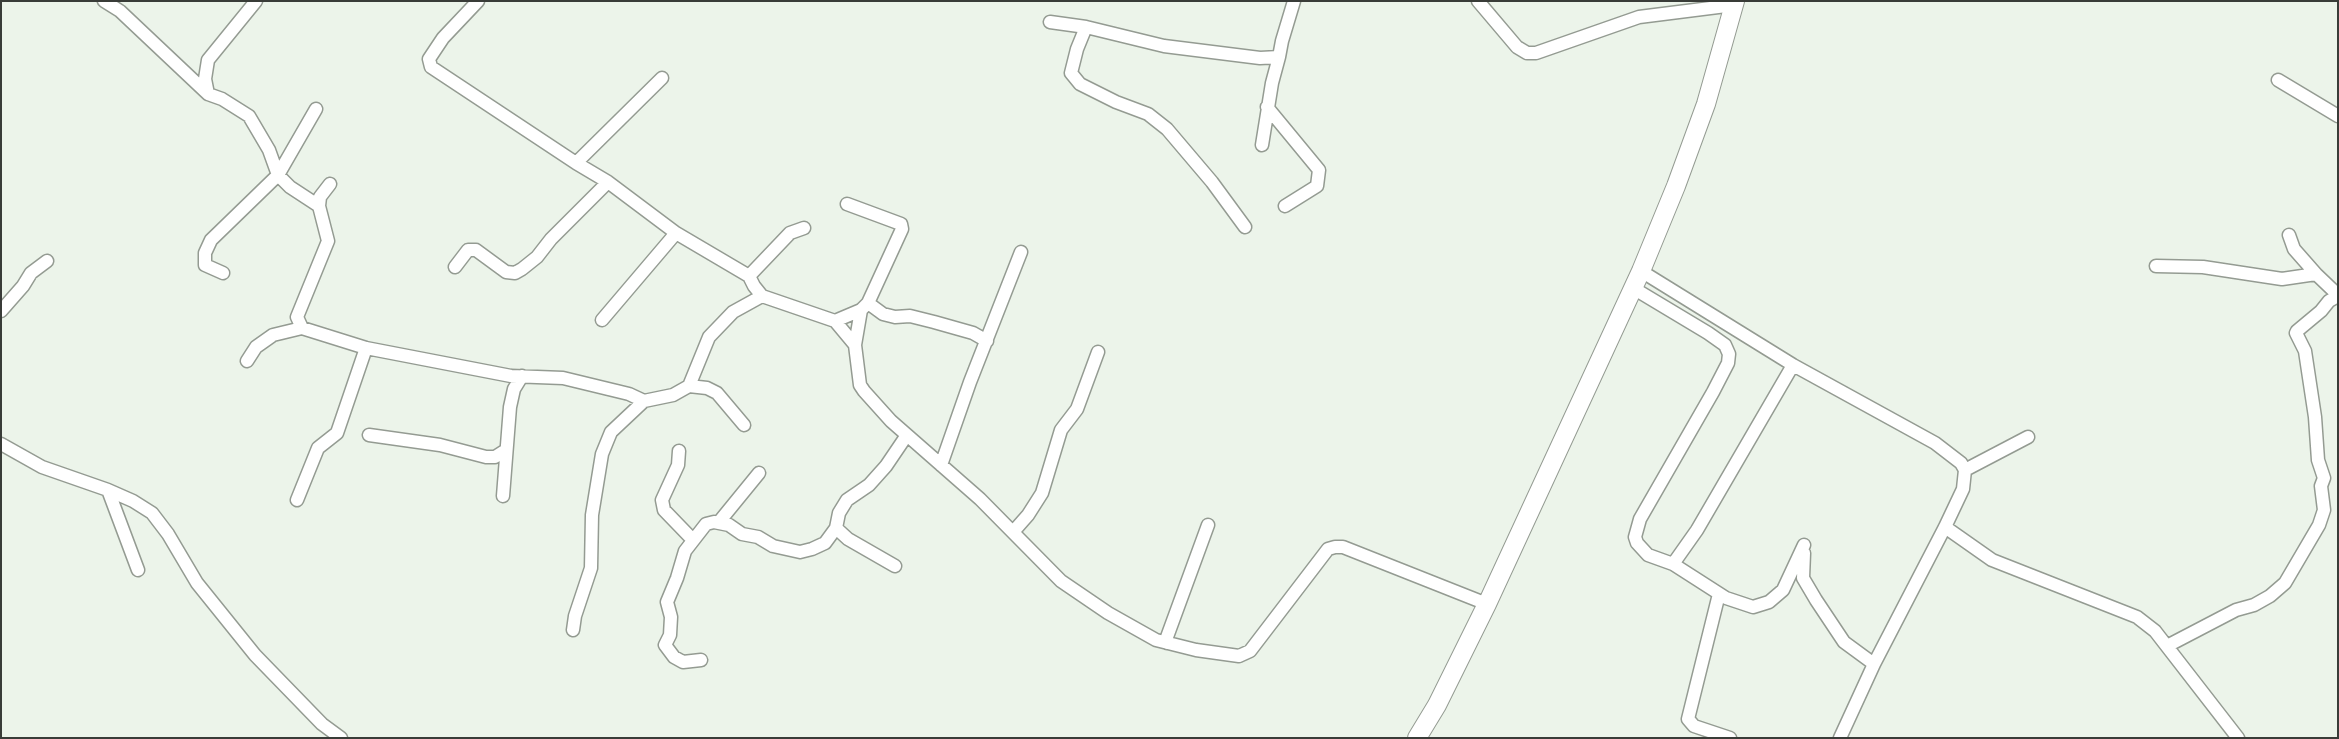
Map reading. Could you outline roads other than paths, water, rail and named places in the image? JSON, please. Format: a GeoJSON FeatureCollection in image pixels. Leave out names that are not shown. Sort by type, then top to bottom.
{"type":"FeatureCollection","features":[{"type":"Feature","properties":{"kind":"highway"},"geometry":{"type":"LineString","coordinates":[[1417,738],[1437,705],[1487,604],[1641,271],[1676,186],[1706,104],[1735,3]]}},
{"type":"Feature","properties":{"kind":"street"},"geometry":{"type":"LineString","coordinates":[[104,1],[120,11],[208,94],[222,99],[249,116],[269,150],[278,175],[290,187],[319,206]]}},
{"type":"Feature","properties":{"kind":"street"},"geometry":{"type":"LineString","coordinates":[[208,94],[205,79],[208,60],[256,1]]}},
{"type":"Feature","properties":{"kind":"street"},"geometry":{"type":"LineString","coordinates":[[478,1],[443,38],[429,59],[431,67],[576,163],[608,182],[676,233],[749,276],[762,296],[835,322],[855,345]]}},
{"type":"Feature","properties":{"kind":"street"},"geometry":{"type":"LineString","coordinates":[[1262,145],[1268,107],[1286,25],[1294,1]]}},
{"type":"Feature","properties":{"kind":"street"},"geometry":{"type":"LineString","coordinates":[[1478,1],[1517,47],[1527,53],[1536,53],[1639,17],[1735,3]]}},
{"type":"Feature","properties":{"kind":"street"},"geometry":{"type":"LineString","coordinates":[[1050,22],[1086,26],[1164,46],[1260,58],[1279,57]]}},
{"type":"Feature","properties":{"kind":"street"},"geometry":{"type":"LineString","coordinates":[[1086,26],[1077,49],[1071,73],[1080,84],[1116,102],[1148,114],[1167,129],[1212,182],[1245,227]]}},
{"type":"Feature","properties":{"kind":"street"},"geometry":{"type":"LineString","coordinates":[[576,163],[662,78]]}},
{"type":"Feature","properties":{"kind":"street"},"geometry":{"type":"LineString","coordinates":[[2278,80],[2338,116]]}},
{"type":"Feature","properties":{"kind":"street"},"geometry":{"type":"LineString","coordinates":[[1268,107],[1319,170],[1317,186],[1286,206]]}},
{"type":"Feature","properties":{"kind":"street"},"geometry":{"type":"LineString","coordinates":[[223,273],[206,265],[206,253],[211,240],[278,175],[316,109]]}},
{"type":"Feature","properties":{"kind":"street"},"geometry":{"type":"LineString","coordinates":[[454,267],[468,250],[476,250],[506,272],[515,273],[538,257],[551,239],[608,182]]}},
{"type":"Feature","properties":{"kind":"street"},"geometry":{"type":"LineString","coordinates":[[302,328],[297,317],[328,241],[319,206],[320,197],[330,184]]}},
{"type":"Feature","properties":{"kind":"street"},"geometry":{"type":"LineString","coordinates":[[847,204],[900,224],[902,229],[865,307],[855,345],[860,385],[907,435],[980,499],[1061,581],[1108,613],[1156,640],[1196,650],[1239,656],[1244,655],[1250,652],[1328,549],[1335,547],[1343,548],[1487,604]]}},
{"type":"Feature","properties":{"kind":"street"},"geometry":{"type":"LineString","coordinates":[[749,276],[790,233],[804,228]]}},
{"type":"Feature","properties":{"kind":"street"},"geometry":{"type":"LineString","coordinates":[[602,320],[676,233]]}},
{"type":"Feature","properties":{"kind":"street"},"geometry":{"type":"LineString","coordinates":[[2167,646],[2236,610],[2254,605],[2270,596],[2285,583],[2318,525],[2324,510],[2321,486],[2324,478],[2318,460],[2315,417],[2305,351],[2296,333],[2321,311],[2329,301],[2338,295],[2294,249],[2289,235]]}},
{"type":"Feature","properties":{"kind":"street"},"geometry":{"type":"LineString","coordinates":[[941,464],[970,382],[1021,252]]}},
{"type":"Feature","properties":{"kind":"street"},"geometry":{"type":"LineString","coordinates":[[3,304],[23,286],[31,273],[47,261]]}},
{"type":"Feature","properties":{"kind":"street"},"geometry":{"type":"LineString","coordinates":[[2156,266],[2203,267],[2282,280],[2316,274]]}},
{"type":"Feature","properties":{"kind":"street"},"geometry":{"type":"LineString","coordinates":[[1641,271],[1794,365],[1935,443],[1961,463],[1965,470],[1963,489],[1874,664],[1840,738]]}},
{"type":"Feature","properties":{"kind":"street"},"geometry":{"type":"LineString","coordinates":[[1633,288],[1708,333],[1725,345],[1729,354],[1728,362],[1713,392],[1684,439],[1637,526],[1635,537],[1642,550],[1673,564],[1718,594],[1743,605],[1753,607],[1768,602],[1783,590],[1804,545],[1803,578],[1844,642],[1874,664]]}},
{"type":"Feature","properties":{"kind":"street"},"geometry":{"type":"LineString","coordinates":[[689,386],[709,337],[733,312],[762,296]]}},
{"type":"Feature","properties":{"kind":"street"},"geometry":{"type":"LineString","coordinates":[[835,322],[865,307],[896,318],[910,316],[934,322],[973,333],[987,341]]}},
{"type":"Feature","properties":{"kind":"street"},"geometry":{"type":"LineString","coordinates":[[247,361],[256,347],[273,335],[302,328],[366,348],[522,376],[563,378],[629,394],[644,402]]}},
{"type":"Feature","properties":{"kind":"street"},"geometry":{"type":"LineString","coordinates":[[296,500],[318,448],[337,433],[366,348]]}},
{"type":"Feature","properties":{"kind":"street"},"geometry":{"type":"LineString","coordinates":[[1013,532],[1028,515],[1042,494],[1061,430],[1077,409],[1098,352]]}},
{"type":"Feature","properties":{"kind":"street"},"geometry":{"type":"LineString","coordinates":[[1673,564],[1697,530],[1794,365]]}},
{"type":"Feature","properties":{"kind":"street"},"geometry":{"type":"LineString","coordinates":[[502,496],[514,389],[522,376]]}},
{"type":"Feature","properties":{"kind":"street"},"geometry":{"type":"LineString","coordinates":[[573,630],[575,616],[591,568],[592,515],[602,454],[611,432],[644,402],[673,395],[689,386],[707,388],[717,393],[744,425]]}},
{"type":"Feature","properties":{"kind":"street"},"geometry":{"type":"LineString","coordinates":[[370,435],[440,445],[486,457],[495,457],[506,450]]}},
{"type":"Feature","properties":{"kind":"street"},"geometry":{"type":"LineString","coordinates":[[701,660],[683,662],[674,657],[665,645],[670,635],[670,617],[667,602],[685,551],[692,539],[706,524],[719,522],[729,525],[742,534],[758,537],[773,546],[800,552],[825,543],[836,528],[839,513],[847,500],[869,485],[886,466],[907,435]]}},
{"type":"Feature","properties":{"kind":"street"},"geometry":{"type":"LineString","coordinates":[[1965,470],[2028,437]]}},
{"type":"Feature","properties":{"kind":"street"},"geometry":{"type":"LineString","coordinates":[[1,444],[42,467],[108,490],[137,503],[157,518],[197,583],[220,613],[275,678],[322,724],[341,738]]}},
{"type":"Feature","properties":{"kind":"street"},"geometry":{"type":"LineString","coordinates":[[679,451],[678,465],[662,500],[664,510],[692,539]]}},
{"type":"Feature","properties":{"kind":"street"},"geometry":{"type":"LineString","coordinates":[[719,522],[759,473]]}},
{"type":"Feature","properties":{"kind":"street"},"geometry":{"type":"LineString","coordinates":[[108,490],[138,570]]}},
{"type":"Feature","properties":{"kind":"street"},"geometry":{"type":"LineString","coordinates":[[1167,643],[1167,637],[1208,525]]}},
{"type":"Feature","properties":{"kind":"street"},"geometry":{"type":"LineString","coordinates":[[1945,527],[1992,560],[2137,617],[2155,631],[2238,738]]}},
{"type":"Feature","properties":{"kind":"street"},"geometry":{"type":"LineString","coordinates":[[836,528],[848,539],[895,566]]}},
{"type":"Feature","properties":{"kind":"street"},"geometry":{"type":"LineString","coordinates":[[1718,594],[1688,719],[1694,726],[1730,738]]}}]}
